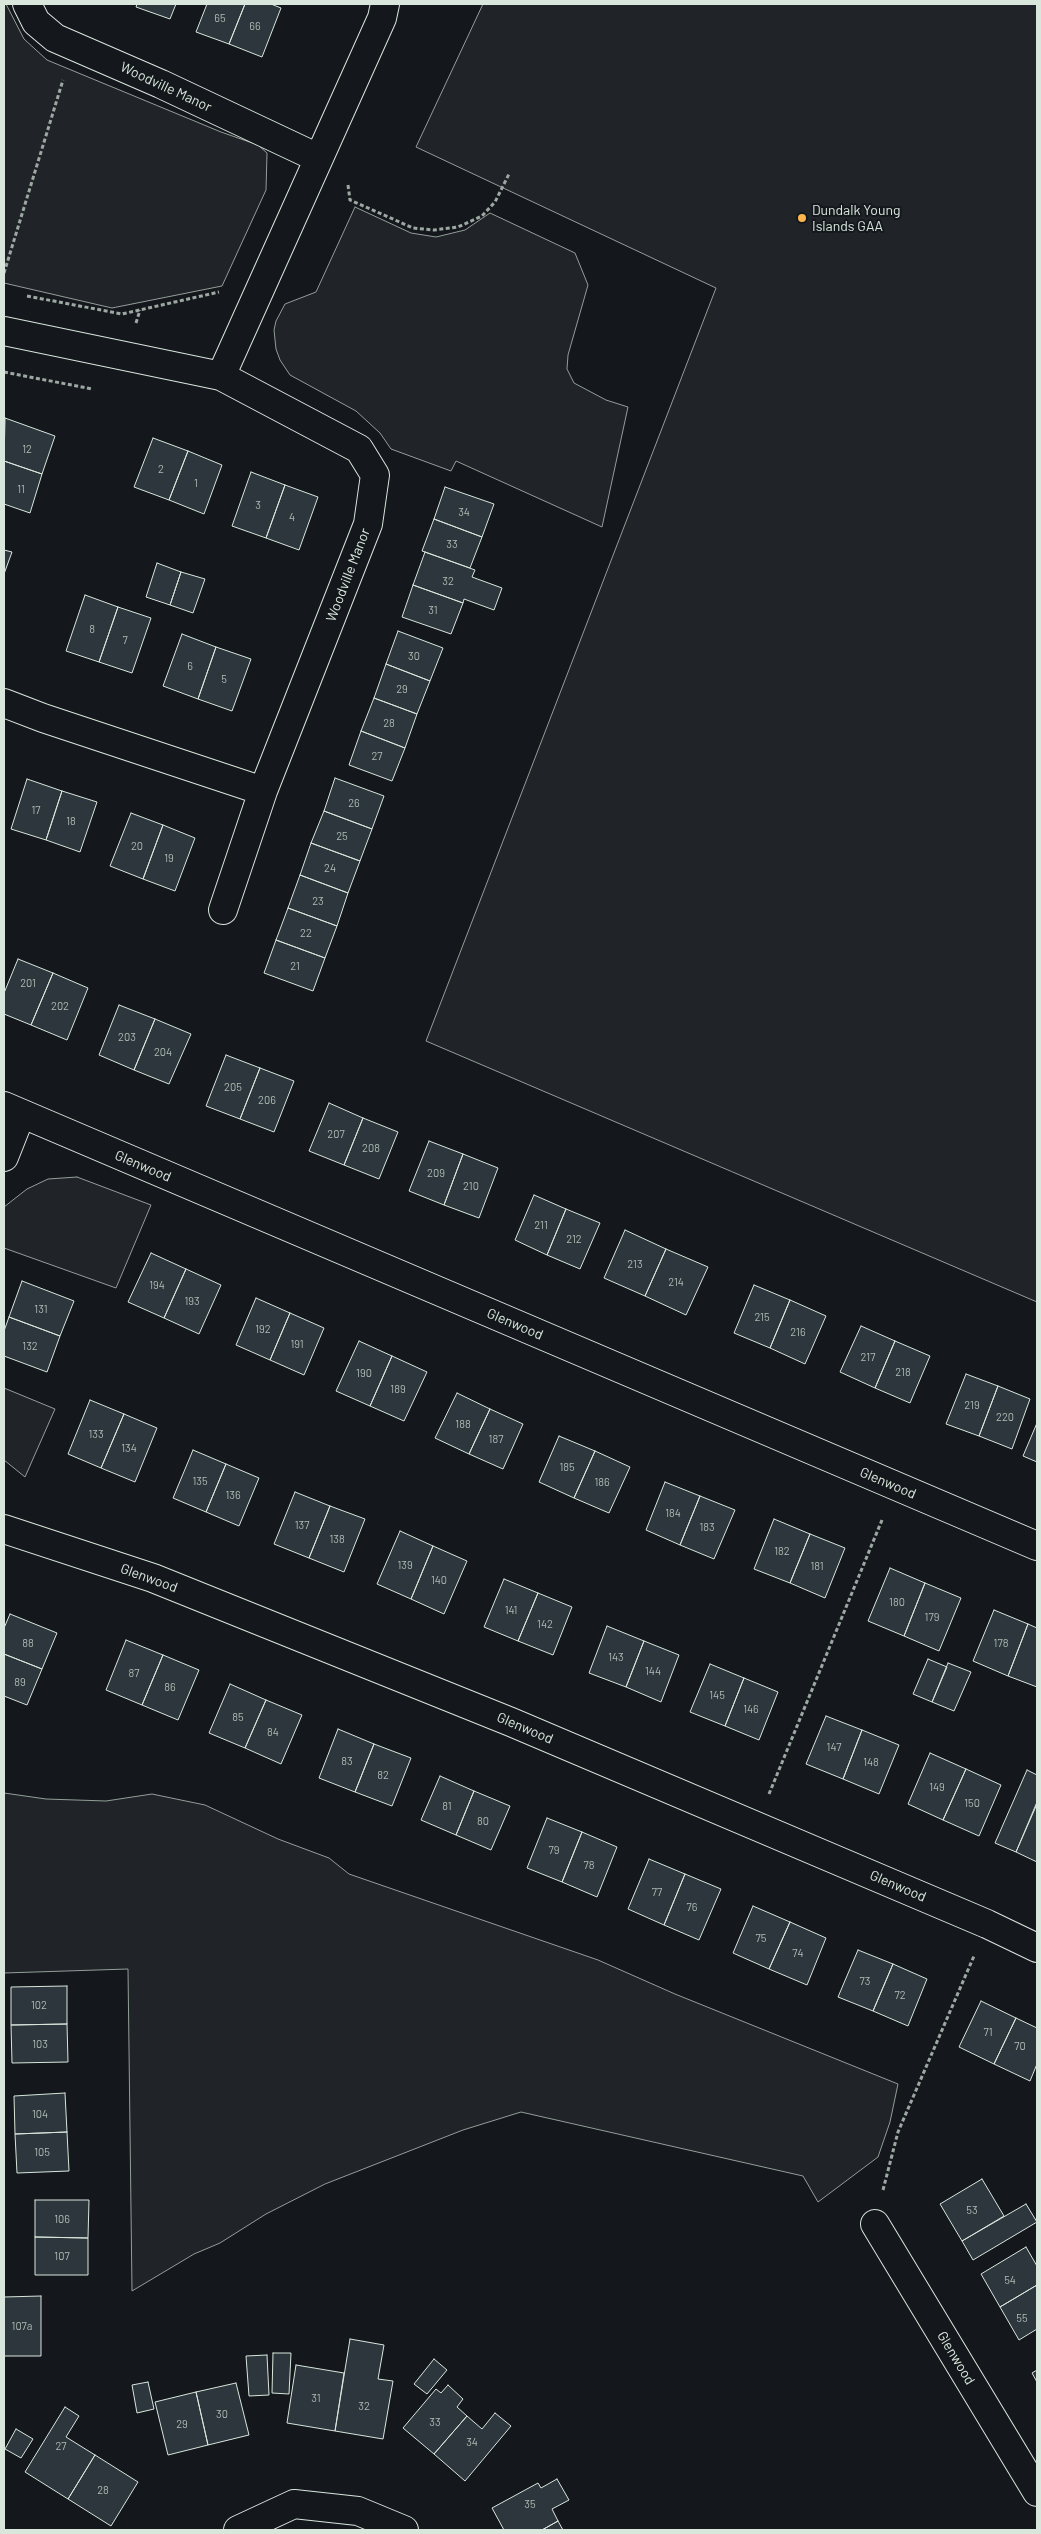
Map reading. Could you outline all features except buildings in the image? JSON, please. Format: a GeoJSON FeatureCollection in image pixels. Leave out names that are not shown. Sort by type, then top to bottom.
{"type":"FeatureCollection","features":[{"type":"Feature","properties":{"kind":"street","name":"Woodville Manor"},"geometry":{"type":"LineString","coordinates":[[27,4],[36,22],[55,38],[161,84],[318,158]]}},
{"type":"Feature","properties":{"kind":"street"},"geometry":{"type":"LineString","coordinates":[[221,376],[382,18],[385,4]]}},
{"type":"Feature","properties":{"kind":"street","name":"Woodville Manor"},"geometry":{"type":"LineString","coordinates":[[4,330],[221,376],[359,449],[375,475],[368,524],[263,790],[223,910]]}},
{"type":"Feature","properties":{"kind":"street"},"geometry":{"type":"LineString","coordinates":[[4,703],[42,718],[263,790]]}},
{"type":"Feature","properties":{"kind":"street","name":"Glenwood"},"geometry":{"type":"LineString","coordinates":[[4,1158],[12,1110],[1037,1546]]}},
{"type":"Feature","properties":{"kind":"street","name":"Glenwood"},"geometry":{"type":"LineString","coordinates":[[4,1529],[153,1578],[512,1722],[988,1924],[1037,1948]]}},
{"type":"Feature","properties":{"kind":"street","name":"Glenwood"},"geometry":{"type":"LineString","coordinates":[[875,2224],[1037,2492]]}},
{"type":"Feature","properties":{"kind":"street"},"geometry":{"type":"LineString","coordinates":[[238,2530],[294,2504],[358,2511],[404,2530]]}},
{"type":"Feature","properties":{"kind":"path"},"geometry":{"type":"LineString","coordinates":[[4,273],[73,46]]}},
{"type":"Feature","properties":{"kind":"path"},"geometry":{"type":"LineString","coordinates":[[331,130],[343,159],[350,200],[413,228],[434,230],[458,227],[482,216],[495,202],[509,174]]}},
{"type":"Feature","properties":{"kind":"path"},"geometry":{"type":"LineString","coordinates":[[22,296],[122,314],[224,291]]}},
{"type":"Feature","properties":{"kind":"path"},"geometry":{"type":"LineString","coordinates":[[756,1827],[895,1486]]}},
{"type":"Feature","properties":{"kind":"path"},"geometry":{"type":"LineString","coordinates":[[875,2224],[898,2132],[988,1924]]}},
{"type":"Feature","properties":{"kind":"shaded area"},"geometry":{"type":"Polygon","coordinates":[[[4,4],[6,4],[24,39],[47,60],[221,132],[258,145],[267,153],[266,190],[222,286],[112,308],[4,283],[4,4]]]}},
{"type":"Feature","properties":{"kind":"shaded area"},"geometry":{"type":"Polygon","coordinates":[[[483,4],[1037,4],[1037,1302],[426,1041],[716,288],[416,147],[483,4]]]}},
{"type":"Feature","properties":{"kind":"shaded area"},"geometry":{"type":"Polygon","coordinates":[[[355,207],[411,233],[436,237],[465,230],[490,213],[575,253],[588,285],[568,355],[567,369],[574,383],[606,400],[628,407],[602,527],[456,461],[451,471],[391,449],[380,433],[356,411],[290,375],[280,360],[276,349],[274,330],[276,321],[285,304],[316,292],[355,207]]]}},
{"type":"Feature","properties":{"kind":"shaded area"},"geometry":{"type":"Polygon","coordinates":[[[77,1177],[151,1205],[116,1288],[4,1248],[4,1207],[27,1189],[48,1179],[77,1177]]]}},
{"type":"Feature","properties":{"kind":"shaded area"},"geometry":{"type":"Polygon","coordinates":[[[4,1388],[55,1409],[25,1477],[4,1460],[4,1388]]]}},
{"type":"Feature","properties":{"kind":"shaded area"},"geometry":{"type":"Polygon","coordinates":[[[4,1793],[46,1799],[106,1801],[152,1794],[205,1805],[278,1839],[329,1858],[349,1874],[598,1960],[675,1994],[898,2084],[890,2122],[878,2157],[818,2202],[803,2176],[521,2112],[463,2130],[325,2184],[266,2214],[220,2243],[194,2254],[132,2291],[128,1969],[4,1973],[4,1793]]]}},
{"type":"Feature","properties":{"kind":"place","name":"Dundalk Young Islands GAA"},"geometry":{"type":"Point","coordinates":[802,218]}}]}
